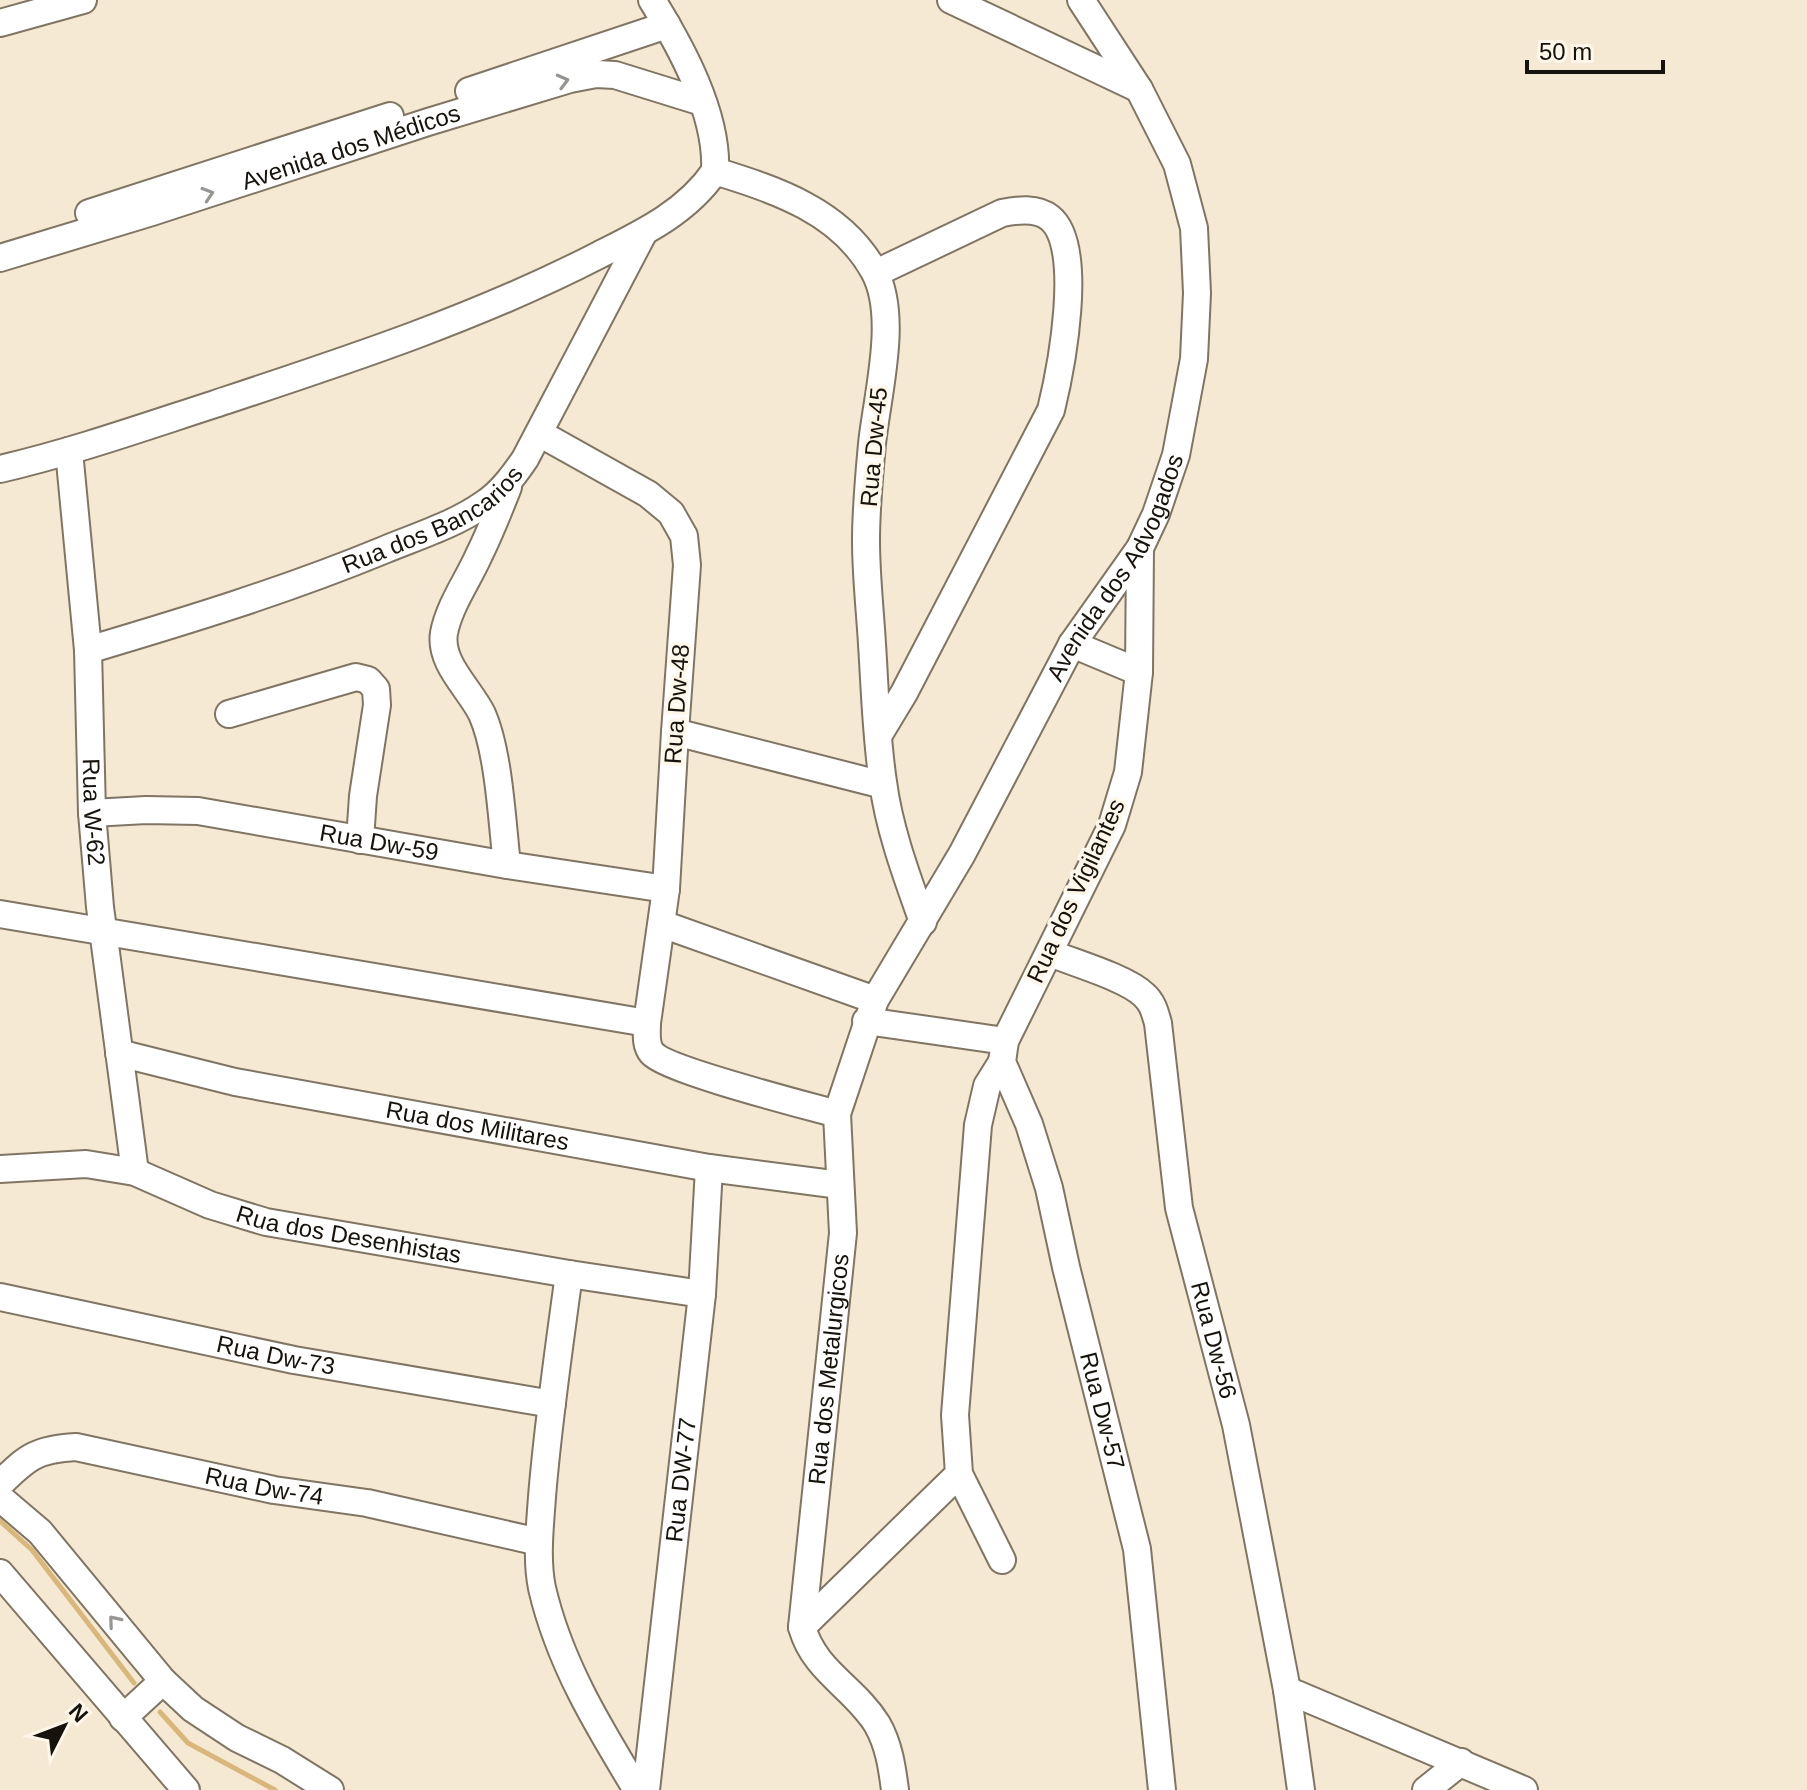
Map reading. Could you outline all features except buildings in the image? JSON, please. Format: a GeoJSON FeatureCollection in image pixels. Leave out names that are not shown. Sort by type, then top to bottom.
{"type":"FeatureCollection","features":[{"type":"Feature","properties":{"kind":"street"},"geometry":{"type":"LineString","coordinates":[[0,23],[54,5],[83,0]]}},
{"type":"Feature","properties":{"kind":"street"},"geometry":{"type":"LineString","coordinates":[[0,469],[69,451],[317,371],[532,289],[644,232],[682,207],[703,189],[715,171],[716,148],[702,102],[667,25],[652,0]]}},
{"type":"Feature","properties":{"kind":"street"},"geometry":{"type":"LineString","coordinates":[[951,0],[1139,89]]}},
{"type":"Feature","properties":{"kind":"street","name":"Avenida dos Advogados"},"geometry":{"type":"LineString","coordinates":[[837,1114],[870,1010],[962,854],[1072,644],[1140,548],[1156,514],[1176,455],[1194,359],[1197,293],[1194,228],[1177,164],[1139,89],[1081,0]]}},
{"type":"Feature","properties":{"kind":"street","name":"Avenida dos Médicos"},"geometry":{"type":"LineString","coordinates":[[0,242],[485,95],[667,25]]}},
{"type":"Feature","properties":{"kind":"street","name":"Avenida dos Médicos"},"geometry":{"type":"LineString","coordinates":[[485,95],[596,74],[634,79],[702,102]]}},
{"type":"Feature","properties":{"kind":"street","name":"Avenida dos Médicos"},"geometry":{"type":"LineString","coordinates":[[0,258],[152,212],[304,152]]}},
{"type":"Feature","properties":{"kind":"street"},"geometry":{"type":"LineString","coordinates":[[715,171],[777,191],[825,215],[855,243],[876,273],[1002,213],[1023,209],[1048,216],[1062,232],[1066,255],[1066,329],[1061,371],[1051,410],[925,653],[878,736]]}},
{"type":"Feature","properties":{"kind":"street","name":"Rua dos Bancarios"},"geometry":{"type":"LineString","coordinates":[[88,650],[228,609],[310,581],[461,519],[488,502],[512,477],[539,433],[644,232]]}},
{"type":"Feature","properties":{"kind":"street","name":"Rua Dw-45"},"geometry":{"type":"LineString","coordinates":[[876,273],[884,303],[885,337],[872,444],[866,542],[878,736],[883,785],[907,878],[923,922]]}},
{"type":"Feature","properties":{"kind":"street","name":"Rua Dw-48"},"geometry":{"type":"LineString","coordinates":[[539,433],[648,494],[671,513],[684,536],[687,565],[666,889],[647,1023],[647,1044],[651,1052],[666,1062],[768,1097],[837,1114]]}},
{"type":"Feature","properties":{"kind":"street","name":"Rua W-62"},"geometry":{"type":"LineString","coordinates":[[69,451],[88,650],[92,813],[135,1172]]}},
{"type":"Feature","properties":{"kind":"street"},"geometry":{"type":"LineString","coordinates":[[507,865],[491,745],[483,716],[447,660],[443,635],[512,477]]}},
{"type":"Feature","properties":{"kind":"street","name":"Rua dos Vigilantes"},"geometry":{"type":"LineString","coordinates":[[959,1474],[955,1415],[978,1125],[987,1086],[1116,812],[1128,772],[1139,672],[1140,548]]}},
{"type":"Feature","properties":{"kind":"street"},"geometry":{"type":"LineString","coordinates":[[1072,644],[1139,672]]}},
{"type":"Feature","properties":{"kind":"street"},"geometry":{"type":"LineString","coordinates":[[229,714],[356,677],[368,680],[376,689],[377,705],[363,796],[360,840]]}},
{"type":"Feature","properties":{"kind":"street"},"geometry":{"type":"LineString","coordinates":[[675,732],[883,785]]}},
{"type":"Feature","properties":{"kind":"street","name":"Rua Dw-59"},"geometry":{"type":"LineString","coordinates":[[92,813],[198,811],[507,865],[666,889]]}},
{"type":"Feature","properties":{"kind":"street"},"geometry":{"type":"LineString","coordinates":[[0,914],[647,1023]]}},
{"type":"Feature","properties":{"kind":"street"},"geometry":{"type":"LineString","coordinates":[[662,924],[870,1010],[1004,1051]]}},
{"type":"Feature","properties":{"kind":"street","name":"Rua Dw-56"},"geometry":{"type":"LineString","coordinates":[[1050,953],[1131,986],[1144,994],[1153,1006],[1158,1023],[1179,1208],[1236,1425],[1287,1690],[1301,1790]]}},
{"type":"Feature","properties":{"kind":"street","name":"Rua Dw-57"},"geometry":{"type":"LineString","coordinates":[[1004,1051],[1049,1188],[1137,1549],[1162,1790]]}},
{"type":"Feature","properties":{"kind":"street","name":"Rua dos Militares"},"geometry":{"type":"LineString","coordinates":[[119,1053],[235,1082],[709,1168],[840,1185]]}},
{"type":"Feature","properties":{"kind":"street","name":"Rua dos Metalurgicos"},"geometry":{"type":"LineString","coordinates":[[802,1627],[843,1233],[837,1114]]}},
{"type":"Feature","properties":{"kind":"street","name":"Rua dos Desenhistas"},"geometry":{"type":"LineString","coordinates":[[0,1169],[86,1164],[135,1172],[210,1205],[266,1222],[702,1294]]}},
{"type":"Feature","properties":{"kind":"street","name":"Rua DW-77"},"geometry":{"type":"LineString","coordinates":[[646,1790],[702,1294],[709,1168]]}},
{"type":"Feature","properties":{"kind":"street"},"geometry":{"type":"LineString","coordinates":[[569,1274],[552,1404],[539,1542],[541,1585],[556,1635],[586,1705],[637,1790]]}},
{"type":"Feature","properties":{"kind":"street","name":"Rua Dw-73"},"geometry":{"type":"LineString","coordinates":[[0,1297],[294,1360],[552,1404]]}},
{"type":"Feature","properties":{"kind":"street","name":"Rua Dw-74"},"geometry":{"type":"LineString","coordinates":[[0,1484],[22,1462],[50,1449],[76,1447],[274,1490],[382,1505],[539,1542]]}},
{"type":"Feature","properties":{"kind":"street"},"geometry":{"type":"LineString","coordinates":[[895,1790],[889,1750],[876,1723],[821,1665],[807,1645],[802,1627],[959,1474],[1002,1560]]}},
{"type":"Feature","properties":{"kind":"street"},"geometry":{"type":"LineString","coordinates":[[0,1498],[40,1532],[163,1681],[193,1709],[237,1738],[282,1760],[330,1790]]}},
{"type":"Feature","properties":{"kind":"street"},"geometry":{"type":"LineString","coordinates":[[0,1573],[186,1790]]}},
{"type":"Feature","properties":{"kind":"street"},"geometry":{"type":"LineString","coordinates":[[123,1718],[163,1681]]}},
{"type":"Feature","properties":{"kind":"street"},"geometry":{"type":"LineString","coordinates":[[1287,1690],[1524,1790]]}},
{"type":"Feature","properties":{"kind":"street"},"geometry":{"type":"LineString","coordinates":[[1426,1790],[1461,1762]]}},
{"type":"Feature","properties":{"kind":"waterway"},"geometry":{"type":"LineString","coordinates":[[0,1521],[32,1550],[134,1683]]}},
{"type":"Feature","properties":{"kind":"waterway"},"geometry":{"type":"LineString","coordinates":[[160,1712],[188,1743],[275,1790]]}}]}
